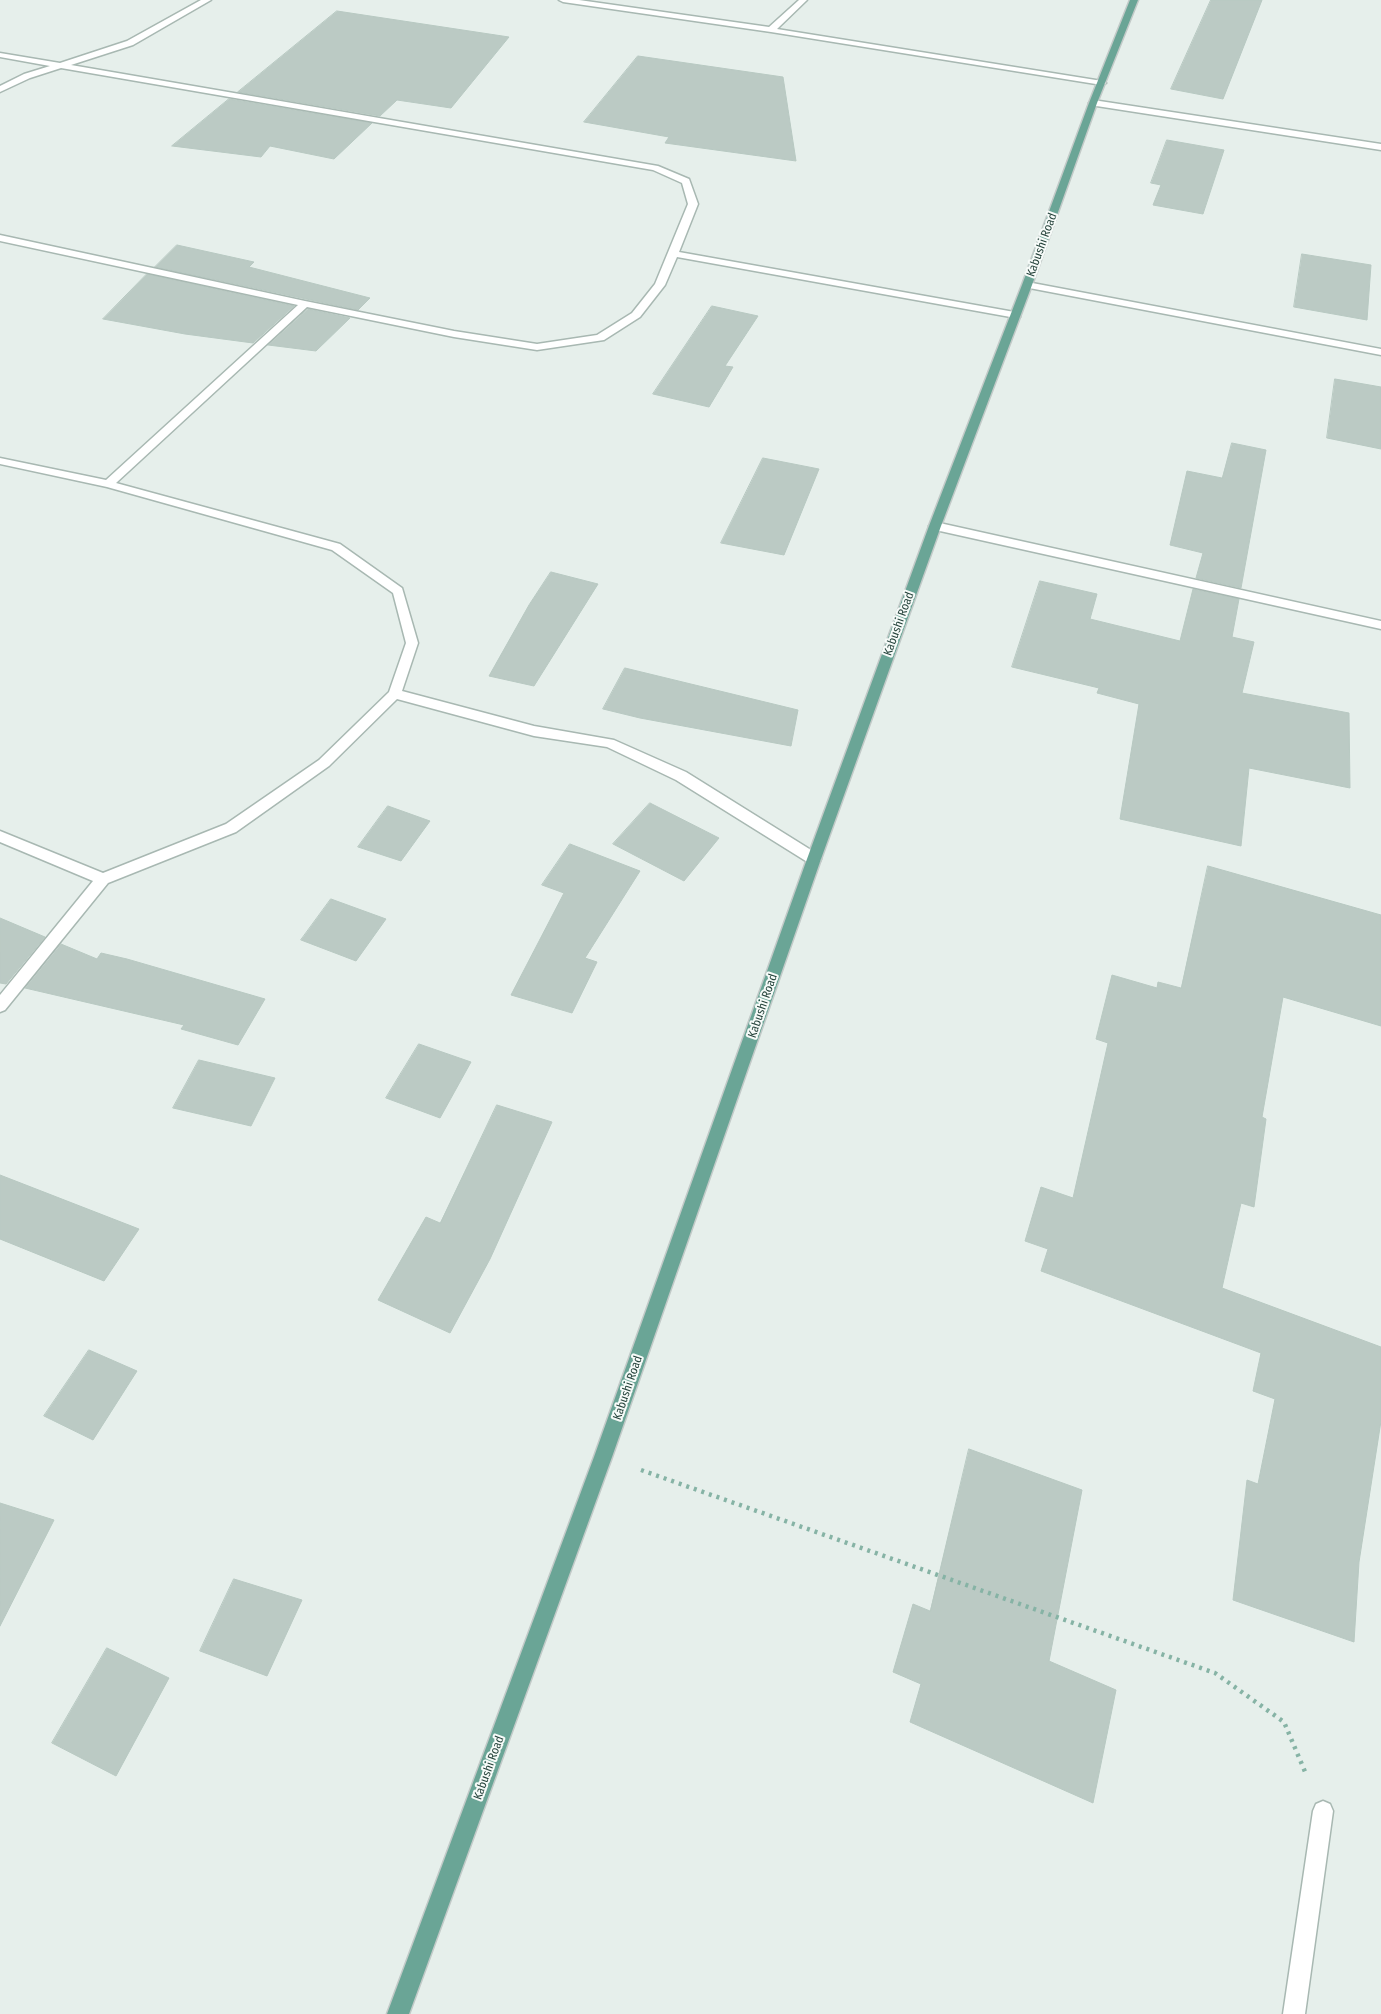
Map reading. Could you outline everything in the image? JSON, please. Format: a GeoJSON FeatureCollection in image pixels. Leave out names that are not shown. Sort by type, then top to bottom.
{"type":"FeatureCollection","features":[{"type":"Feature","properties":{"kind":"main road","name":"Kabushi Road"},"geometry":{"type":"LineString","coordinates":[[398,2014],[603,1457],[814,859],[935,526],[1016,315],[1093,103],[1134,0]]}},
{"type":"Feature","properties":{"kind":"street"},"geometry":{"type":"LineString","coordinates":[[0,89],[27,76],[130,42],[207,0]]}},
{"type":"Feature","properties":{"kind":"street"},"geometry":{"type":"LineString","coordinates":[[563,0],[771,30],[1102,83]]}},
{"type":"Feature","properties":{"kind":"street"},"geometry":{"type":"LineString","coordinates":[[771,30],[802,0]]}},
{"type":"Feature","properties":{"kind":"street"},"geometry":{"type":"LineString","coordinates":[[0,55],[655,168],[686,181],[692,204],[674,254],[660,285],[636,315],[600,338],[537,347],[454,334],[305,304],[0,238]]}},
{"type":"Feature","properties":{"kind":"street"},"geometry":{"type":"LineString","coordinates":[[1093,103],[1381,147]]}},
{"type":"Feature","properties":{"kind":"street"},"geometry":{"type":"LineString","coordinates":[[674,254],[1016,315]]}},
{"type":"Feature","properties":{"kind":"street"},"geometry":{"type":"LineString","coordinates":[[1027,285],[1381,352]]}},
{"type":"Feature","properties":{"kind":"street"},"geometry":{"type":"LineString","coordinates":[[108,484],[305,304]]}},
{"type":"Feature","properties":{"kind":"street"},"geometry":{"type":"LineString","coordinates":[[0,460],[108,484],[336,547],[398,590],[412,643],[395,694],[324,763],[231,828],[104,878],[0,1006]]}},
{"type":"Feature","properties":{"kind":"street"},"geometry":{"type":"LineString","coordinates":[[935,526],[1381,625]]}},
{"type":"Feature","properties":{"kind":"street"},"geometry":{"type":"LineString","coordinates":[[395,694],[534,731],[609,743],[681,776],[814,859]]}},
{"type":"Feature","properties":{"kind":"street"},"geometry":{"type":"LineString","coordinates":[[0,836],[104,878]]}},
{"type":"Feature","properties":{"kind":"street"},"geometry":{"type":"LineString","coordinates":[[1294,2014],[1323,1811]]}},
{"type":"Feature","properties":{"kind":"path"},"geometry":{"type":"LineString","coordinates":[[603,1457],[1215,1674],[1284,1722],[1323,1811]]}},
{"type":"Feature","properties":{"kind":"building"},"geometry":{"type":"Polygon","coordinates":[[[1211,0],[1262,0],[1223,99],[1171,89],[1211,0]]]}},
{"type":"Feature","properties":{"kind":"building"},"geometry":{"type":"Polygon","coordinates":[[[337,11],[509,37],[451,108],[397,100],[380,116],[238,92],[337,11]]]}},
{"type":"Feature","properties":{"kind":"building"},"geometry":{"type":"Polygon","coordinates":[[[638,56],[783,77],[796,161],[665,143],[669,137],[584,122],[638,56]]]}},
{"type":"Feature","properties":{"kind":"building"},"geometry":{"type":"Polygon","coordinates":[[[229,99],[372,123],[334,159],[270,146],[261,157],[172,146],[229,99]]]}},
{"type":"Feature","properties":{"kind":"building"},"geometry":{"type":"Polygon","coordinates":[[[1167,140],[1224,150],[1203,214],[1153,205],[1161,185],[1151,183],[1167,140]]]}},
{"type":"Feature","properties":{"kind":"building"},"geometry":{"type":"Polygon","coordinates":[[[177,245],[254,262],[249,267],[370,298],[358,310],[155,267],[177,245]]]}},
{"type":"Feature","properties":{"kind":"building"},"geometry":{"type":"Polygon","coordinates":[[[1302,254],[1371,265],[1367,320],[1294,307],[1302,254]]]}},
{"type":"Feature","properties":{"kind":"building"},"geometry":{"type":"Polygon","coordinates":[[[147,274],[294,306],[253,343],[185,334],[103,319],[147,274]]]}},
{"type":"Feature","properties":{"kind":"building"},"geometry":{"type":"Polygon","coordinates":[[[712,306],[758,316],[725,366],[733,367],[709,407],[653,394],[712,306]]]}},
{"type":"Feature","properties":{"kind":"building"},"geometry":{"type":"Polygon","coordinates":[[[308,309],[350,318],[316,351],[268,345],[308,309]]]}},
{"type":"Feature","properties":{"kind":"building"},"geometry":{"type":"Polygon","coordinates":[[[1335,379],[1381,387],[1381,449],[1327,438],[1335,379]]]}},
{"type":"Feature","properties":{"kind":"building"},"geometry":{"type":"Polygon","coordinates":[[[1232,443],[1266,450],[1241,588],[1196,578],[1203,553],[1170,545],[1187,471],[1222,478],[1232,443]]]}},
{"type":"Feature","properties":{"kind":"building"},"geometry":{"type":"Polygon","coordinates":[[[763,458],[819,469],[784,555],[721,543],[763,458]]]}},
{"type":"Feature","properties":{"kind":"building"},"geometry":{"type":"Polygon","coordinates":[[[551,572],[598,584],[534,686],[489,676],[529,605],[551,572]]]}},
{"type":"Feature","properties":{"kind":"building"},"geometry":{"type":"Polygon","coordinates":[[[1040,581],[1097,594],[1090,619],[1180,641],[1193,589],[1239,599],[1232,637],[1254,642],[1242,693],[1349,713],[1350,788],[1249,768],[1241,846],[1120,819],[1139,704],[1097,693],[1099,688],[1012,667],[1040,581]]]}},
{"type":"Feature","properties":{"kind":"building"},"geometry":{"type":"Polygon","coordinates":[[[625,668],[798,710],[791,746],[640,718],[603,709],[625,668]]]}},
{"type":"Feature","properties":{"kind":"building"},"geometry":{"type":"Polygon","coordinates":[[[650,803],[719,838],[684,881],[613,844],[650,803]]]}},
{"type":"Feature","properties":{"kind":"building"},"geometry":{"type":"Polygon","coordinates":[[[388,806],[430,821],[401,861],[358,847],[388,806]]]}},
{"type":"Feature","properties":{"kind":"building"},"geometry":{"type":"Polygon","coordinates":[[[570,844],[640,871],[585,958],[597,962],[572,1013],[511,995],[564,893],[542,885],[570,844]]]}},
{"type":"Feature","properties":{"kind":"building"},"geometry":{"type":"Polygon","coordinates":[[[1208,866],[1381,915],[1381,1026],[1283,997],[1262,1117],[1266,1119],[1254,1207],[1241,1203],[1222,1288],[1381,1347],[1381,1421],[1359,1562],[1354,1642],[1233,1600],[1247,1480],[1258,1484],[1275,1399],[1253,1391],[1261,1353],[1041,1271],[1048,1249],[1025,1241],[1041,1187],[1073,1198],[1108,1043],[1096,1039],[1112,975],[1157,988],[1158,982],[1181,988],[1208,866]]]}},
{"type":"Feature","properties":{"kind":"building"},"geometry":{"type":"Polygon","coordinates":[[[331,899],[386,919],[356,961],[301,940],[331,899]]]}},
{"type":"Feature","properties":{"kind":"building"},"geometry":{"type":"Polygon","coordinates":[[[0,918],[45,937],[6,984],[0,983],[0,918]]]}},
{"type":"Feature","properties":{"kind":"building"},"geometry":{"type":"Polygon","coordinates":[[[61,944],[97,959],[101,953],[127,959],[265,999],[238,1045],[181,1029],[184,1025],[25,988],[61,944]]]}},
{"type":"Feature","properties":{"kind":"building"},"geometry":{"type":"Polygon","coordinates":[[[419,1044],[471,1062],[440,1118],[386,1098],[419,1044]]]}},
{"type":"Feature","properties":{"kind":"building"},"geometry":{"type":"Polygon","coordinates":[[[199,1060],[275,1078],[251,1126],[173,1108],[199,1060]]]}},
{"type":"Feature","properties":{"kind":"building"},"geometry":{"type":"Polygon","coordinates":[[[497,1105],[552,1122],[490,1259],[450,1333],[378,1300],[426,1217],[440,1223],[497,1105]]]}},
{"type":"Feature","properties":{"kind":"building"},"geometry":{"type":"Polygon","coordinates":[[[0,1175],[139,1229],[104,1281],[0,1239],[0,1175]]]}},
{"type":"Feature","properties":{"kind":"building"},"geometry":{"type":"Polygon","coordinates":[[[89,1350],[137,1371],[93,1440],[44,1416],[89,1350]]]}},
{"type":"Feature","properties":{"kind":"building"},"geometry":{"type":"Polygon","coordinates":[[[969,1449],[1082,1490],[1049,1661],[1116,1690],[1093,1803],[910,1722],[921,1684],[893,1672],[913,1604],[930,1611],[969,1449]]]}},
{"type":"Feature","properties":{"kind":"building"},"geometry":{"type":"Polygon","coordinates":[[[0,1503],[54,1520],[0,1626],[0,1503]]]}},
{"type":"Feature","properties":{"kind":"building"},"geometry":{"type":"Polygon","coordinates":[[[234,1579],[302,1600],[267,1676],[200,1651],[234,1579]]]}},
{"type":"Feature","properties":{"kind":"building"},"geometry":{"type":"Polygon","coordinates":[[[107,1648],[169,1678],[116,1776],[52,1743],[107,1648]]]}}]}
